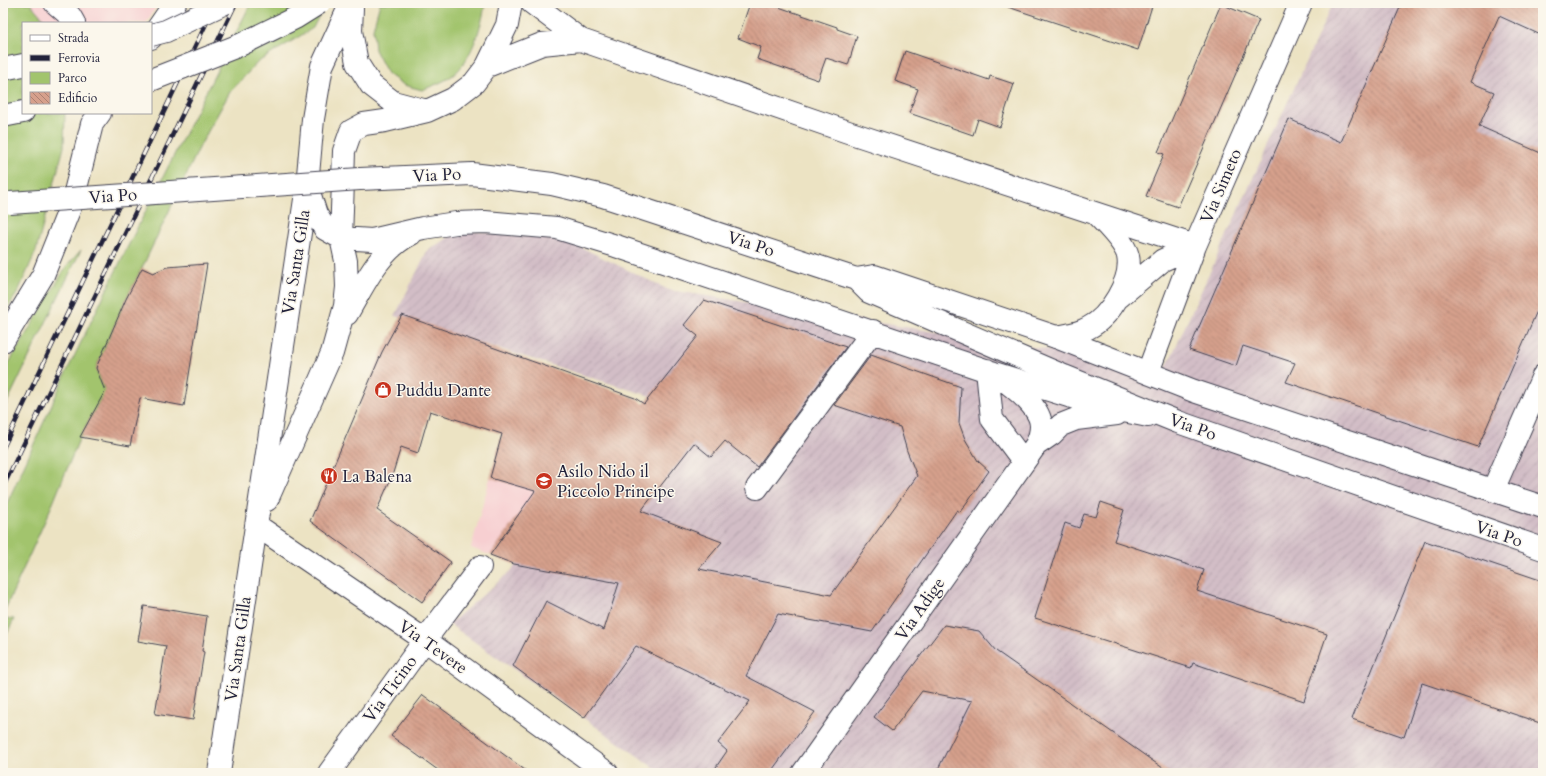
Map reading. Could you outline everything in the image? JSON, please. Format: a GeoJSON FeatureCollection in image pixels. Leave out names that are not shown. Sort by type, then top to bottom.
{"type":"FeatureCollection","features":[{"type":"Feature","properties":{"kind":"main road"},"geometry":{"type":"LineString","coordinates":[[56,3],[70,16],[73,22]]}},
{"type":"Feature","properties":{"kind":"main road"},"geometry":{"type":"LineString","coordinates":[[152,37],[175,3]]}},
{"type":"Feature","properties":{"kind":"main road"},"geometry":{"type":"LineString","coordinates":[[152,35],[166,31],[225,3]]}},
{"type":"Feature","properties":{"kind":"main road"},"geometry":{"type":"LineString","coordinates":[[152,80],[240,46],[295,18],[319,3]]}},
{"type":"Feature","properties":{"kind":"main road"},"geometry":{"type":"LineString","coordinates":[[352,3],[351,31],[357,63],[372,85],[393,102],[427,111]]}},
{"type":"Feature","properties":{"kind":"main road","name":"Via Santa Gilla"},"geometry":{"type":"LineString","coordinates":[[219,773],[307,186],[313,120],[322,66],[352,3]]}},
{"type":"Feature","properties":{"kind":"main road","name":"Via Santa Gilla"},"geometry":{"type":"LineString","coordinates":[[256,525],[329,361],[345,306],[347,287],[346,261],[341,238],[344,151],[351,132],[364,124],[385,121],[427,111],[453,99],[474,83],[487,66],[507,24],[511,3]]}},
{"type":"Feature","properties":{"kind":"main road","name":"Via Po"},"geometry":{"type":"LineString","coordinates":[[532,3],[581,40],[848,132],[1195,246]]}},
{"type":"Feature","properties":{"kind":"main road","name":"Via Simeto"},"geometry":{"type":"LineString","coordinates":[[1148,372],[1195,246],[1301,3]]}},
{"type":"Feature","properties":{"kind":"main road","name":"Via Po"},"geometry":{"type":"LineString","coordinates":[[487,66],[542,44],[581,40]]}},
{"type":"Feature","properties":{"kind":"main road"},"geometry":{"type":"LineString","coordinates":[[3,69],[22,65]]}},
{"type":"Feature","properties":{"kind":"main road"},"geometry":{"type":"LineString","coordinates":[[3,116],[22,112]]}},
{"type":"Feature","properties":{"kind":"main road"},"geometry":{"type":"LineString","coordinates":[[3,341],[43,275],[73,200],[95,117]]}},
{"type":"Feature","properties":{"kind":"main road","name":"Via Po"},"geometry":{"type":"LineString","coordinates":[[7,203],[360,179],[472,174],[552,184],[603,196],[856,279],[869,292],[1064,376],[1178,422],[1543,549]]}},
{"type":"Feature","properties":{"kind":"main road"},"geometry":{"type":"LineString","coordinates":[[307,186],[316,214],[325,229],[341,238],[372,240],[423,228],[456,223],[485,222],[557,228],[616,246],[991,371],[1104,407],[1178,422]]}},
{"type":"Feature","properties":{"kind":"main road","name":"Via Po"},"geometry":{"type":"LineString","coordinates":[[1056,337],[1073,335],[1089,328],[1107,313],[1121,291],[1128,271],[1128,255],[1114,232],[1095,213]]}},
{"type":"Feature","properties":{"kind":"main road"},"geometry":{"type":"LineString","coordinates":[[339,327],[369,276],[386,252],[405,237],[423,228]]}},
{"type":"Feature","properties":{"kind":"main road"},"geometry":{"type":"LineString","coordinates":[[1115,300],[1163,260],[1195,246]]}},
{"type":"Feature","properties":{"kind":"main road","name":"Via Po"},"geometry":{"type":"LineString","coordinates":[[856,279],[874,276],[1056,337],[1194,390],[1543,507]]}},
{"type":"Feature","properties":{"kind":"main road"},"geometry":{"type":"LineString","coordinates":[[757,488],[873,331]]}},
{"type":"Feature","properties":{"kind":"main road"},"geometry":{"type":"LineString","coordinates":[[991,371],[992,419],[1030,453]]}},
{"type":"Feature","properties":{"kind":"main road","name":"Via Adige"},"geometry":{"type":"LineString","coordinates":[[991,371],[1023,394],[1036,411],[1041,425],[1030,453]]}},
{"type":"Feature","properties":{"kind":"main road"},"geometry":{"type":"LineString","coordinates":[[1493,490],[1543,376]]}},
{"type":"Feature","properties":{"kind":"main road","name":"Via Adige"},"geometry":{"type":"LineString","coordinates":[[803,773],[1030,453],[1061,425],[1076,419],[1127,412]]}},
{"type":"Feature","properties":{"kind":"main road","name":"Via Tevere"},"geometry":{"type":"LineString","coordinates":[[256,525],[425,640],[607,773]]}},
{"type":"Feature","properties":{"kind":"main road","name":"Via Ticino"},"geometry":{"type":"LineString","coordinates":[[330,773],[425,640],[480,567]]}},
{"type":"Feature","properties":{"kind":"shaded area"},"geometry":{"type":"Polygon","coordinates":[[[3,3],[159,3],[147,22],[22,22],[22,114],[65,114],[65,119],[3,157],[3,3]]]}},
{"type":"Feature","properties":{"kind":"shaded area"},"geometry":{"type":"Polygon","coordinates":[[[1333,3],[1543,3],[1543,773],[662,773],[449,624],[511,571],[650,396],[395,316],[427,251],[460,230],[566,240],[669,290],[1166,368],[1333,3]]]}},
{"type":"Feature","properties":{"kind":"shaded area","name":"Asilo Nido il Piccolo Principe"},"geometry":{"type":"Polygon","coordinates":[[[613,428],[514,564],[471,548],[490,478],[613,428]]]}},
{"type":"Feature","properties":{"kind":"green space"},"geometry":{"type":"Polygon","coordinates":[[[3,3],[30,3],[46,22],[22,22],[22,114],[65,114],[64,147],[36,251],[18,292],[3,315],[3,3]]]}},
{"type":"Feature","properties":{"kind":"green space"},"geometry":{"type":"Polygon","coordinates":[[[251,3],[325,3],[313,28],[258,62],[230,92],[201,144],[126,299],[96,368],[105,391],[80,437],[53,503],[3,614],[3,512],[66,373],[126,250],[251,3]]]}},
{"type":"Feature","properties":{"kind":"green space"},"geometry":{"type":"Polygon","coordinates":[[[380,3],[485,3],[482,21],[475,42],[465,62],[453,75],[438,84],[422,90],[404,85],[388,74],[375,50],[373,29],[380,3]]]}},
{"type":"Feature","properties":{"kind":"green space"},"geometry":{"type":"Polygon","coordinates":[[[81,250],[3,411],[3,373],[66,267],[81,250]]]}},
{"type":"Feature","properties":{"kind":"green space"},"geometry":{"type":"Polygon","coordinates":[[[3,618],[14,619],[3,643],[3,618]]]}},
{"type":"Feature","properties":{"kind":"building"},"geometry":{"type":"Polygon","coordinates":[[[750,3],[767,3],[837,27],[837,29],[857,36],[848,65],[826,58],[818,80],[757,59],[761,47],[738,38],[750,3]]]}},
{"type":"Feature","properties":{"kind":"building"},"geometry":{"type":"Polygon","coordinates":[[[1009,3],[1153,3],[1138,50],[1008,7],[1009,3]]]}},
{"type":"Feature","properties":{"kind":"building"},"geometry":{"type":"Polygon","coordinates":[[[1402,3],[1543,3],[1543,36],[1499,16],[1470,82],[1494,92],[1479,126],[1543,154],[1543,297],[1478,447],[1286,382],[1295,363],[1243,346],[1236,366],[1189,350],[1289,119],[1341,142],[1402,3]]]}},
{"type":"Feature","properties":{"kind":"building"},"geometry":{"type":"Polygon","coordinates":[[[1221,4],[1259,20],[1178,207],[1146,196],[1164,154],[1158,152],[1221,4]]]}},
{"type":"Feature","properties":{"kind":"building"},"geometry":{"type":"Polygon","coordinates":[[[905,51],[989,80],[990,76],[1014,84],[1000,127],[978,119],[973,135],[909,113],[918,89],[895,81],[905,51]]]}},
{"type":"Feature","properties":{"kind":"building"},"geometry":{"type":"Polygon","coordinates":[[[207,264],[184,406],[140,398],[130,446],[80,437],[105,391],[96,368],[126,299],[142,268],[153,273],[167,267],[207,264]]]}},
{"type":"Feature","properties":{"kind":"building"},"geometry":{"type":"Polygon","coordinates":[[[704,300],[846,347],[757,467],[725,441],[711,457],[694,443],[641,511],[722,542],[699,569],[831,595],[917,476],[907,451],[900,427],[834,405],[871,355],[961,387],[959,423],[965,439],[978,461],[989,471],[960,512],[957,510],[872,632],[778,614],[746,676],[815,712],[770,773],[712,773],[727,751],[718,743],[750,701],[636,646],[584,718],[513,666],[546,601],[604,630],[619,583],[514,564],[490,555],[535,491],[490,478],[502,434],[430,411],[418,453],[401,447],[392,476],[377,510],[451,562],[422,602],[310,521],[382,352],[402,315],[635,398],[644,404],[698,336],[684,325],[704,300]]]}},
{"type":"Feature","properties":{"kind":"building"},"geometry":{"type":"Polygon","coordinates":[[[1101,502],[1124,510],[1114,541],[1204,570],[1197,591],[1327,634],[1304,701],[1193,663],[1191,668],[1035,618],[1065,523],[1079,528],[1084,514],[1096,517],[1101,502]]]}},
{"type":"Feature","properties":{"kind":"building"},"geometry":{"type":"Polygon","coordinates":[[[1425,541],[1543,581],[1543,724],[1422,683],[1404,737],[1352,719],[1425,541]]]}},
{"type":"Feature","properties":{"kind":"building"},"geometry":{"type":"Polygon","coordinates":[[[144,606],[207,616],[202,651],[204,652],[193,720],[155,714],[166,646],[138,641],[144,606]]]}},
{"type":"Feature","properties":{"kind":"building"},"geometry":{"type":"Polygon","coordinates":[[[944,625],[979,631],[996,651],[1170,773],[936,773],[972,701],[922,691],[892,731],[874,717],[944,625]]]}},
{"type":"Feature","properties":{"kind":"building"},"geometry":{"type":"Polygon","coordinates":[[[423,695],[529,773],[442,773],[391,736],[423,695]]]}},
{"type":"Feature","properties":{"kind":"railway"},"geometry":{"type":"LineString","coordinates":[[3,448],[216,3]]}},
{"type":"Feature","properties":{"kind":"railway"},"geometry":{"type":"LineString","coordinates":[[3,487],[236,3]]}},
{"type":"Feature","properties":{"kind":"place","name":"Puddu Dante"},"geometry":{"type":"Point","coordinates":[383,390]}},
{"type":"Feature","properties":{"kind":"place","name":"La Balena"},"geometry":{"type":"Point","coordinates":[329,476]}},
{"type":"Feature","properties":{"kind":"place","name":"Asilo Nido il Piccolo Principe"},"geometry":{"type":"Point","coordinates":[544,481]}}]}
